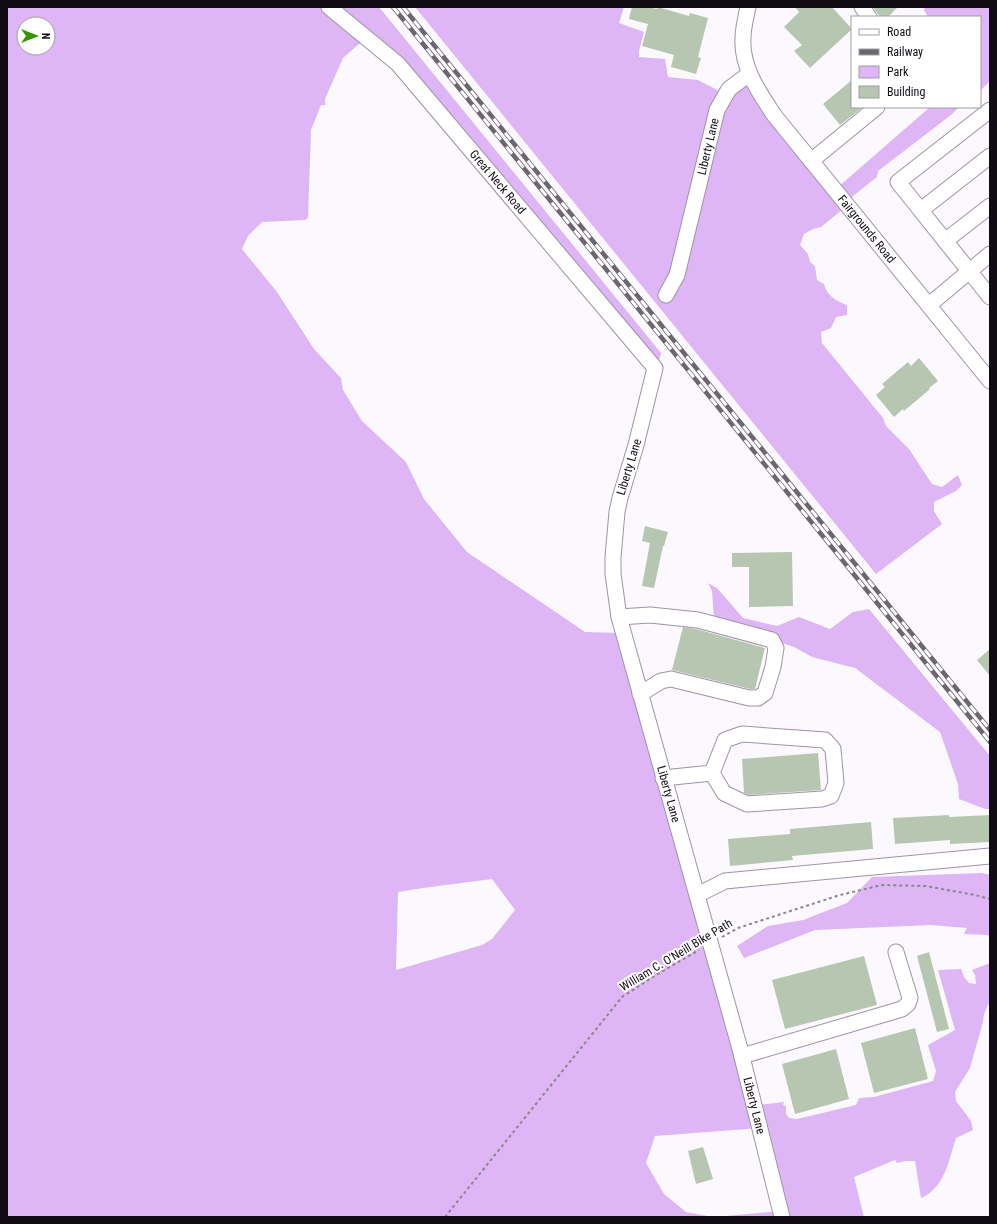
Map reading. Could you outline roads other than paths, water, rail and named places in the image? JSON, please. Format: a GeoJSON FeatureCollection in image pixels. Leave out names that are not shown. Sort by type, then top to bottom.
{"type":"FeatureCollection","features":[{"type":"Feature","properties":{"kind":"street","name":"Great Neck Road"},"geometry":{"type":"LineString","coordinates":[[328,7],[398,64],[656,368]]}},
{"type":"Feature","properties":{"kind":"street"},"geometry":{"type":"LineString","coordinates":[[746,7],[743,52],[749,74]]}},
{"type":"Feature","properties":{"kind":"street"},"geometry":{"type":"LineString","coordinates":[[862,7],[868,16]]}},
{"type":"Feature","properties":{"kind":"street","name":"Liberty Lane"},"geometry":{"type":"LineString","coordinates":[[666,295],[677,275],[717,110],[729,89],[749,74]]}},
{"type":"Feature","properties":{"kind":"street","name":"Fairgrounds Road"},"geometry":{"type":"LineString","coordinates":[[749,74],[774,115],[990,381]]}},
{"type":"Feature","properties":{"kind":"street"},"geometry":{"type":"LineString","coordinates":[[811,161],[876,108]]}},
{"type":"Feature","properties":{"kind":"street"},"geometry":{"type":"LineString","coordinates":[[990,110],[898,182],[990,297]]}},
{"type":"Feature","properties":{"kind":"street"},"geometry":{"type":"LineString","coordinates":[[921,210],[990,156]]}},
{"type":"Feature","properties":{"kind":"street"},"geometry":{"type":"LineString","coordinates":[[945,241],[990,206]]}},
{"type":"Feature","properties":{"kind":"street"},"geometry":{"type":"LineString","coordinates":[[929,305],[990,254]]}},
{"type":"Feature","properties":{"kind":"street","name":"Liberty Lane"},"geometry":{"type":"LineString","coordinates":[[656,368],[617,512],[613,574],[619,617],[742,1056],[782,1217]]}},
{"type":"Feature","properties":{"kind":"street"},"geometry":{"type":"LineString","coordinates":[[619,617],[650,615],[698,620],[772,640],[776,648],[773,667],[765,693],[758,698],[748,698],[671,679],[661,681],[640,694]]}},
{"type":"Feature","properties":{"kind":"street"},"geometry":{"type":"LineString","coordinates":[[742,734],[825,740],[833,749],[836,783],[831,796],[747,804],[724,793],[712,773],[725,740],[742,734]]}},
{"type":"Feature","properties":{"kind":"street"},"geometry":{"type":"LineString","coordinates":[[663,778],[712,773]]}},
{"type":"Feature","properties":{"kind":"street"},"geometry":{"type":"LineString","coordinates":[[697,895],[725,881],[990,856]]}},
{"type":"Feature","properties":{"kind":"street"},"geometry":{"type":"LineString","coordinates":[[742,1056],[902,1010],[908,1004],[910,998],[896,952]]}},
{"type":"Feature","properties":{"kind":"railway"},"geometry":{"type":"LineString","coordinates":[[393,7],[990,742]]}},
{"type":"Feature","properties":{"kind":"railway"},"geometry":{"type":"LineString","coordinates":[[403,7],[990,730]]}}]}
